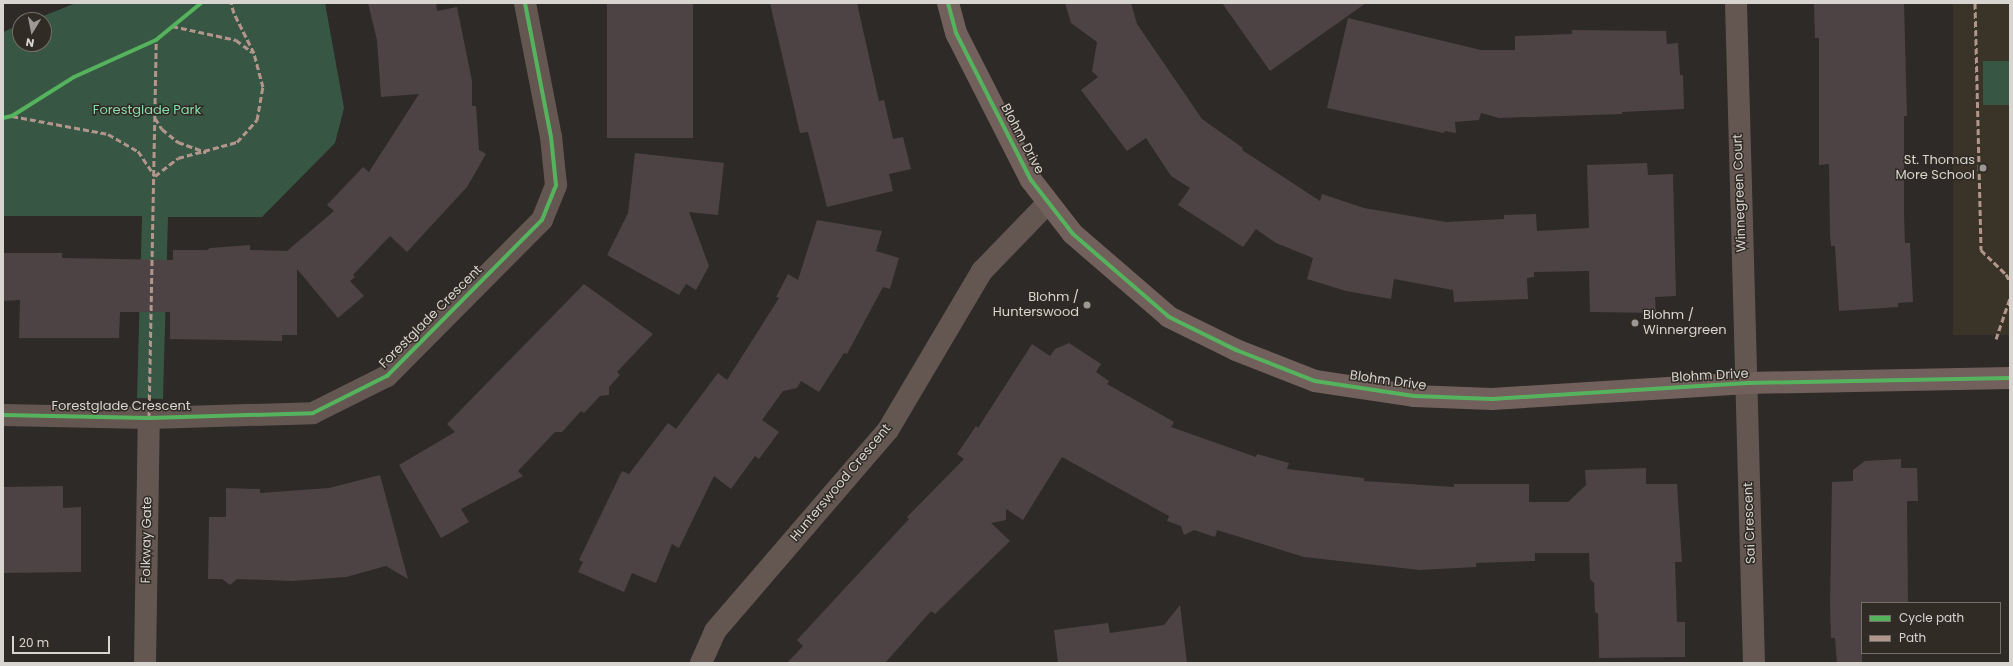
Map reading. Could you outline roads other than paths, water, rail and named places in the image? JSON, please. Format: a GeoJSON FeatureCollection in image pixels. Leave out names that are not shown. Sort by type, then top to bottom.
{"type":"FeatureCollection","features":[{"type":"Feature","properties":{"kind":"street","name":"Forestglade Crescent"},"geometry":{"type":"LineString","coordinates":[[3,415],[149,418],[313,413],[387,376],[542,220],[556,185],[551,137],[525,3]]}},
{"type":"Feature","properties":{"kind":"street","name":"Blohm Drive"},"geometry":{"type":"LineString","coordinates":[[948,3],[956,33],[1031,180],[1047,204],[1072,234],[1169,317],[1236,350],[1315,380],[1414,396],[1492,399],[1747,383],[2010,378]]}},
{"type":"Feature","properties":{"kind":"street","name":"Winnegreen Court"},"geometry":{"type":"LineString","coordinates":[[1736,3],[1747,383]]}},
{"type":"Feature","properties":{"kind":"street","name":"Hunterswood Crescent"},"geometry":{"type":"LineString","coordinates":[[701,663],[715,631],[888,430],[982,271],[1047,204]]}},
{"type":"Feature","properties":{"kind":"street","name":"Sai Crescent"},"geometry":{"type":"LineString","coordinates":[[1747,383],[1754,663]]}},
{"type":"Feature","properties":{"kind":"street","name":"Folkway Gate"},"geometry":{"type":"LineString","coordinates":[[145,663],[149,418]]}},
{"type":"Feature","properties":{"kind":"place","name":"St. Thomas More School"},"geometry":{"type":"Point","coordinates":[1983,168]}},
{"type":"Feature","properties":{"kind":"place","name":"Blohm / Hunterswood"},"geometry":{"type":"Point","coordinates":[1087,305]}},
{"type":"Feature","properties":{"kind":"place","name":"Blohm / Winnergreen"},"geometry":{"type":"Point","coordinates":[1635,323]}},
{"type":"Feature","properties":{"kind":"park label","name":"Forestglade Park"},"geometry":{"type":"Point","coordinates":[147,110]}}]}
